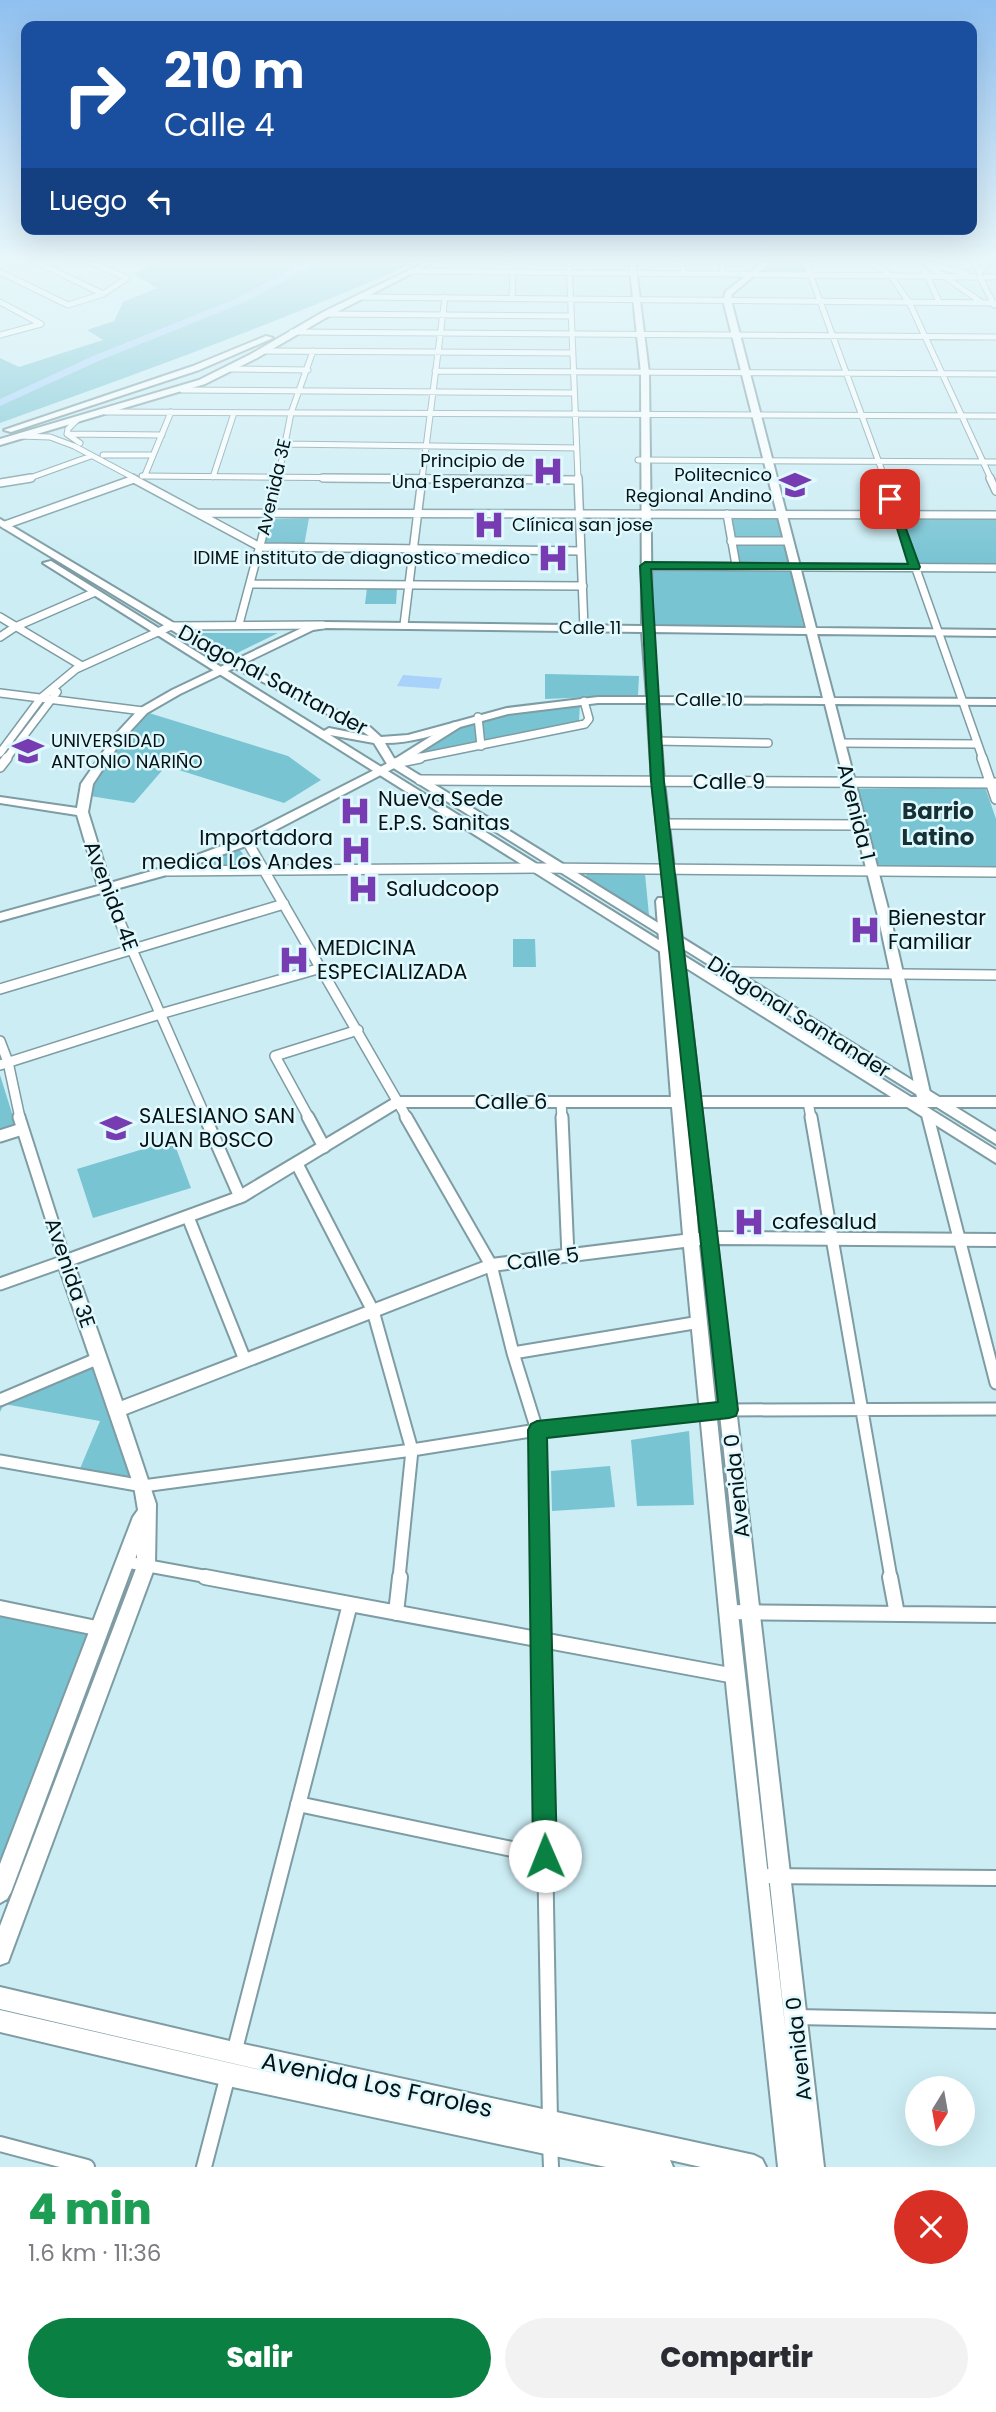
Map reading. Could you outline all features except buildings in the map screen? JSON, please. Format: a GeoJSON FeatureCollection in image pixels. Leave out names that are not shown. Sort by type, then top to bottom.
{"type":"FeatureCollection","features":[{"type":"Feature","properties":{"kind":"street"},"geometry":{"type":"LineString","coordinates":[[0,433],[212,361]]}},
{"type":"Feature","properties":{"kind":"street"},"geometry":{"type":"LineString","coordinates":[[0,442],[181,390],[245,361]]}},
{"type":"Feature","properties":{"kind":"street","name":"Avenida 3E"},"geometry":{"type":"LineString","coordinates":[[239,624],[278,478],[291,413],[310,361]]}},
{"type":"Feature","properties":{"kind":"street"},"geometry":{"type":"LineString","coordinates":[[404,625],[437,361]]}},
{"type":"Feature","properties":{"kind":"street"},"geometry":{"type":"LineString","coordinates":[[573,361],[584,628]]}},
{"type":"Feature","properties":{"kind":"street","name":"Avenida 0"},"geometry":{"type":"LineString","coordinates":[[639,361],[644,628],[653,781],[700,1239],[729,1410],[812,2167]]}},
{"type":"Feature","properties":{"kind":"street","name":"Avenida 1"},"geometry":{"type":"LineString","coordinates":[[744,361],[898,974],[924,1103],[996,1383]]}},
{"type":"Feature","properties":{"kind":"street"},"geometry":{"type":"LineString","coordinates":[[841,361],[940,632],[977,744],[993,783],[996,799]]}},
{"type":"Feature","properties":{"kind":"street"},"geometry":{"type":"LineString","coordinates":[[937,361],[996,491]]}},
{"type":"Feature","properties":{"kind":"street"},"geometry":{"type":"LineString","coordinates":[[230,369],[308,370]]}},
{"type":"Feature","properties":{"kind":"street"},"geometry":{"type":"LineString","coordinates":[[435,371],[996,374]]}},
{"type":"Feature","properties":{"kind":"street"},"geometry":{"type":"LineString","coordinates":[[143,385],[166,386],[169,390],[161,396]]}},
{"type":"Feature","properties":{"kind":"street"},"geometry":{"type":"LineString","coordinates":[[181,390],[574,393]]}},
{"type":"Feature","properties":{"kind":"street"},"geometry":{"type":"LineString","coordinates":[[105,412],[996,416]]}},
{"type":"Feature","properties":{"kind":"street"},"geometry":{"type":"LineString","coordinates":[[144,475],[171,412]]}},
{"type":"Feature","properties":{"kind":"street"},"geometry":{"type":"LineString","coordinates":[[213,477],[234,413]]}},
{"type":"Feature","properties":{"kind":"street"},"geometry":{"type":"LineString","coordinates":[[67,434],[68,429],[78,419]]}},
{"type":"Feature","properties":{"kind":"street"},"geometry":{"type":"LineString","coordinates":[[67,434],[162,435]]}},
{"type":"Feature","properties":{"kind":"street"},"geometry":{"type":"LineString","coordinates":[[67,434],[144,475],[202,514],[996,515]]}},
{"type":"Feature","properties":{"kind":"street"},"geometry":{"type":"LineString","coordinates":[[20,436],[61,440],[260,547],[581,551]]}},
{"type":"Feature","properties":{"kind":"street"},"geometry":{"type":"LineString","coordinates":[[283,444],[577,448]]}},
{"type":"Feature","properties":{"kind":"street"},"geometry":{"type":"LineString","coordinates":[[103,455],[153,455]]}},
{"type":"Feature","properties":{"kind":"street"},"geometry":{"type":"LineString","coordinates":[[0,483],[24,480],[91,456]]}},
{"type":"Feature","properties":{"kind":"street"},"geometry":{"type":"LineString","coordinates":[[642,460],[996,463]]}},
{"type":"Feature","properties":{"kind":"street"},"geometry":{"type":"LineString","coordinates":[[144,475],[578,480]]}},
{"type":"Feature","properties":{"kind":"street"},"geometry":{"type":"LineString","coordinates":[[2,526],[134,479]]}},
{"type":"Feature","properties":{"kind":"street"},"geometry":{"type":"LineString","coordinates":[[727,514],[736,565]]}},
{"type":"Feature","properties":{"kind":"street","name":"Avenida 0"},"geometry":{"type":"LineString","coordinates":[[642,515],[644,628]]}},
{"type":"Feature","properties":{"kind":"street","name":"Diagonal Santander"},"geometry":{"type":"LineString","coordinates":[[2,526],[93,593],[217,672],[307,724],[385,765],[420,780],[561,869],[671,946],[726,972],[924,1103],[996,1157]]}},
{"type":"Feature","properties":{"kind":"street","name":"Diagonal Santander"},"geometry":{"type":"LineString","coordinates":[[2,526],[177,626],[235,664],[366,729],[381,742],[385,765],[537,869],[671,946],[924,1103],[996,1139]]}},
{"type":"Feature","properties":{"kind":"street"},"geometry":{"type":"LineString","coordinates":[[732,541],[789,541]]}},
{"type":"Feature","properties":{"kind":"street"},"geometry":{"type":"LineString","coordinates":[[645,566],[996,568]]}},
{"type":"Feature","properties":{"kind":"street"},"geometry":{"type":"LineString","coordinates":[[250,584],[583,586]]}},
{"type":"Feature","properties":{"kind":"street"},"geometry":{"type":"LineString","coordinates":[[0,637],[15,627],[93,593]]}},
{"type":"Feature","properties":{"kind":"street"},"geometry":{"type":"LineString","coordinates":[[0,617],[82,666]]}},
{"type":"Feature","properties":{"kind":"street","name":"Avenida 4E"},"geometry":{"type":"LineString","coordinates":[[240,1198],[103,885],[82,815],[87,784],[118,738],[144,711],[298,633],[326,625]]}},
{"type":"Feature","properties":{"kind":"street","name":"Calle 11"},"geometry":{"type":"LineString","coordinates":[[177,626],[404,625],[996,633]]}},
{"type":"Feature","properties":{"kind":"street"},"geometry":{"type":"LineString","coordinates":[[0,766],[46,699],[80,672],[177,626]]}},
{"type":"Feature","properties":{"kind":"street"},"geometry":{"type":"LineString","coordinates":[[0,753],[46,699],[82,666],[157,635]]}},
{"type":"Feature","properties":{"kind":"street"},"geometry":{"type":"LineString","coordinates":[[217,672],[235,668],[298,696]]}},
{"type":"Feature","properties":{"kind":"street"},"geometry":{"type":"LineString","coordinates":[[0,693],[144,711]]}},
{"type":"Feature","properties":{"kind":"street","name":"Avenida 0"},"geometry":{"type":"LineString","coordinates":[[648,700],[655,741],[653,781],[663,824],[664,871]]}},
{"type":"Feature","properties":{"kind":"street","name":"Calle 10"},"geometry":{"type":"LineString","coordinates":[[385,765],[456,724],[541,705],[648,700],[996,702]]}},
{"type":"Feature","properties":{"kind":"street"},"geometry":{"type":"LineString","coordinates":[[0,917],[169,863],[233,839],[385,765],[533,738],[585,724],[589,719],[584,701]]}},
{"type":"Feature","properties":{"kind":"street"},"geometry":{"type":"LineString","coordinates":[[478,717],[481,746]]}},
{"type":"Feature","properties":{"kind":"street"},"geometry":{"type":"LineString","coordinates":[[307,724],[346,737],[381,742],[413,738],[456,724]]}},
{"type":"Feature","properties":{"kind":"street"},"geometry":{"type":"LineString","coordinates":[[655,741],[768,743]]}},
{"type":"Feature","properties":{"kind":"street"},"geometry":{"type":"LineString","coordinates":[[839,743],[977,744]]}},
{"type":"Feature","properties":{"kind":"street"},"geometry":{"type":"LineString","coordinates":[[0,909],[166,871],[247,841],[385,765]]}},
{"type":"Feature","properties":{"kind":"street","name":"Calle 9"},"geometry":{"type":"LineString","coordinates":[[420,780],[993,783]]}},
{"type":"Feature","properties":{"kind":"street"},"geometry":{"type":"LineString","coordinates":[[0,800],[82,815]]}},
{"type":"Feature","properties":{"kind":"street"},"geometry":{"type":"LineString","coordinates":[[0,806],[82,815]]}},
{"type":"Feature","properties":{"kind":"street"},"geometry":{"type":"LineString","coordinates":[[663,824],[859,825]]}},
{"type":"Feature","properties":{"kind":"street"},"geometry":{"type":"LineString","coordinates":[[247,841],[491,1265],[513,1353],[537,1430],[551,2167]]}},
{"type":"Feature","properties":{"kind":"street"},"geometry":{"type":"LineString","coordinates":[[166,871],[561,869],[996,872]]}},
{"type":"Feature","properties":{"kind":"street"},"geometry":{"type":"LineString","coordinates":[[0,989],[285,904]]}},
{"type":"Feature","properties":{"kind":"street"},"geometry":{"type":"LineString","coordinates":[[4,1064],[160,1013],[321,968]]}},
{"type":"Feature","properties":{"kind":"street"},"geometry":{"type":"LineString","coordinates":[[726,972],[996,975]]}},
{"type":"Feature","properties":{"kind":"street"},"geometry":{"type":"LineString","coordinates":[[324,1147],[275,1056],[358,1030]]}},
{"type":"Feature","properties":{"kind":"street","name":"Avenida 3E"},"geometry":{"type":"LineString","coordinates":[[0,1041],[22,1129],[145,1495],[136,1564],[0,1955]]}},
{"type":"Feature","properties":{"kind":"street"},"geometry":{"type":"LineString","coordinates":[[0,1284],[240,1198],[396,1102]]}},
{"type":"Feature","properties":{"kind":"street","name":"Calle 6"},"geometry":{"type":"LineString","coordinates":[[396,1102],[996,1102]]}},
{"type":"Feature","properties":{"kind":"street"},"geometry":{"type":"LineString","coordinates":[[561,1102],[568,1256]]}},
{"type":"Feature","properties":{"kind":"street"},"geometry":{"type":"LineString","coordinates":[[808,1102],[897,1614]]}},
{"type":"Feature","properties":{"kind":"street"},"geometry":{"type":"LineString","coordinates":[[0,1136],[22,1129]]}},
{"type":"Feature","properties":{"kind":"street"},"geometry":{"type":"LineString","coordinates":[[297,1164],[373,1311],[412,1450],[396,1613]]}},
{"type":"Feature","properties":{"kind":"street"},"geometry":{"type":"LineString","coordinates":[[188,1217],[245,1360]]}},
{"type":"Feature","properties":{"kind":"street","name":"Avenida 0"},"geometry":{"type":"LineString","coordinates":[[700,1239],[700,1322],[728,1612],[790,2167]]}},
{"type":"Feature","properties":{"kind":"street","name":"Calle 5"},"geometry":{"type":"LineString","coordinates":[[117,1409],[491,1265],[700,1239],[996,1240]]}},
{"type":"Feature","properties":{"kind":"street"},"geometry":{"type":"LineString","coordinates":[[513,1353],[700,1322]]}},
{"type":"Feature","properties":{"kind":"street"},"geometry":{"type":"LineString","coordinates":[[0,1400],[99,1358]]}},
{"type":"Feature","properties":{"kind":"street"},"geometry":{"type":"LineString","coordinates":[[0,1461],[145,1495],[537,1430],[709,1411],[996,1409]]}},
{"type":"Feature","properties":{"kind":"street"},"geometry":{"type":"LineString","coordinates":[[136,1564],[735,1676]]}},
{"type":"Feature","properties":{"kind":"street","name":"Avenida 3E"},"geometry":{"type":"LineString","coordinates":[[0,1892],[101,1629],[136,1564]]}},
{"type":"Feature","properties":{"kind":"street"},"geometry":{"type":"LineString","coordinates":[[204,2167],[350,1604]]}},
{"type":"Feature","properties":{"kind":"street"},"geometry":{"type":"LineString","coordinates":[[0,1608],[101,1629]]}},
{"type":"Feature","properties":{"kind":"street"},"geometry":{"type":"LineString","coordinates":[[728,1612],[996,1615]]}},
{"type":"Feature","properties":{"kind":"street"},"geometry":{"type":"LineString","coordinates":[[298,1804],[545,1856]]}},
{"type":"Feature","properties":{"kind":"street"},"geometry":{"type":"LineString","coordinates":[[757,1876],[996,1878]]}},
{"type":"Feature","properties":{"kind":"street","name":"Avenida Los Faroles"},"geometry":{"type":"LineString","coordinates":[[0,1998],[231,2064]]}},
{"type":"Feature","properties":{"kind":"street"},"geometry":{"type":"LineString","coordinates":[[796,2017],[996,2021]]}},
{"type":"Feature","properties":{"kind":"street","name":"Avenida Los Faroles"},"geometry":{"type":"LineString","coordinates":[[0,2021],[231,2064],[550,2133],[754,2167]]}},
{"type":"Feature","properties":{"kind":"street","name":"Avenida Los Faroles"},"geometry":{"type":"LineString","coordinates":[[550,2133],[661,2167]]}},
{"type":"Feature","properties":{"kind":"street"},"geometry":{"type":"LineString","coordinates":[[0,2144],[88,2167]]}},
{"type":"Feature","properties":{"kind":"shaded area"},"geometry":{"type":"Polygon","coordinates":[[[0,361],[19,367],[37,361],[169,361],[0,423],[0,361]]]}},
{"type":"Feature","properties":{"kind":"shaded area"},"geometry":{"type":"Polygon","coordinates":[[[897,515],[996,516],[996,567],[919,566],[897,515]]]}},
{"type":"Feature","properties":{"kind":"shaded area"},"geometry":{"type":"Polygon","coordinates":[[[728,516],[778,516],[785,540],[732,540],[728,516]]]}},
{"type":"Feature","properties":{"kind":"shaded area"},"geometry":{"type":"Polygon","coordinates":[[[309,518],[304,546],[263,545],[271,519],[309,518]]]}},
{"type":"Feature","properties":{"kind":"shaded area"},"geometry":{"type":"Polygon","coordinates":[[[734,542],[786,542],[792,565],[738,565],[734,542]]]}},
{"type":"Feature","properties":{"kind":"shaded area"},"geometry":{"type":"Polygon","coordinates":[[[648,568],[790,568],[804,629],[650,627],[648,568]]]}},
{"type":"Feature","properties":{"kind":"shaded area"},"geometry":{"type":"Polygon","coordinates":[[[367,588],[397,588],[396,604],[365,604],[367,588]]]}},
{"type":"Feature","properties":{"kind":"shaded area"},"geometry":{"type":"Polygon","coordinates":[[[192,633],[278,633],[231,656],[192,633]]]}},
{"type":"Feature","properties":{"kind":"shaded area"},"geometry":{"type":"Polygon","coordinates":[[[545,674],[639,676],[638,695],[545,699],[545,674]]]}},
{"type":"Feature","properties":{"kind":"shaded area"},"geometry":{"type":"Polygon","coordinates":[[[403,675],[442,678],[439,689],[397,686],[403,675]]]}},
{"type":"Feature","properties":{"kind":"shaded area"},"geometry":{"type":"Polygon","coordinates":[[[580,704],[579,721],[557,729],[482,743],[482,721],[512,712],[580,704]]]}},
{"type":"Feature","properties":{"kind":"shaded area"},"geometry":{"type":"Polygon","coordinates":[[[149,713],[288,756],[321,780],[284,803],[166,766],[134,803],[90,796],[100,771],[113,750],[149,713]]]}},
{"type":"Feature","properties":{"kind":"shaded area"},"geometry":{"type":"Polygon","coordinates":[[[475,722],[479,744],[407,758],[438,736],[475,722]]]}},
{"type":"Feature","properties":{"kind":"shaded area"},"geometry":{"type":"Polygon","coordinates":[[[985,787],[996,819],[996,867],[879,867],[858,789],[985,787]]]}},
{"type":"Feature","properties":{"kind":"shaded area"},"geometry":{"type":"Polygon","coordinates":[[[239,849],[254,868],[188,868],[239,849]]]}},
{"type":"Feature","properties":{"kind":"shaded area"},"geometry":{"type":"Polygon","coordinates":[[[586,874],[645,874],[649,915],[646,916],[587,879],[586,874]]]}},
{"type":"Feature","properties":{"kind":"shaded area"},"geometry":{"type":"Polygon","coordinates":[[[513,939],[535,939],[536,967],[513,967],[513,939]]]}},
{"type":"Feature","properties":{"kind":"shaded area"},"geometry":{"type":"Polygon","coordinates":[[[0,1075],[16,1126],[0,1131],[0,1075]]]}},
{"type":"Feature","properties":{"kind":"shaded area"},"geometry":{"type":"Polygon","coordinates":[[[173,1140],[191,1188],[93,1218],[77,1169],[173,1140]]]}},
{"type":"Feature","properties":{"kind":"shaded area"},"geometry":{"type":"Polygon","coordinates":[[[91,1363],[136,1481],[79,1471],[100,1421],[4,1404],[0,1412],[0,1404],[91,1363]]]}},
{"type":"Feature","properties":{"kind":"shaded area"},"geometry":{"type":"Polygon","coordinates":[[[689,1431],[694,1505],[637,1506],[631,1440],[689,1431]]]}},
{"type":"Feature","properties":{"kind":"shaded area"},"geometry":{"type":"Polygon","coordinates":[[[610,1466],[615,1507],[552,1511],[551,1471],[610,1466]]]}},
{"type":"Feature","properties":{"kind":"shaded area"},"geometry":{"type":"Polygon","coordinates":[[[0,1615],[96,1636],[0,1882],[0,1615]]]}},
{"type":"Feature","properties":{"kind":"waterway"},"geometry":{"type":"LineString","coordinates":[[0,403],[91,361]]}},
{"type":"Feature","properties":{"kind":"place","name":"Principio de Una Esperanza"},"geometry":{"type":"Point","coordinates":[548,471]}},
{"type":"Feature","properties":{"kind":"place","name":"Politecnico Regional Andino"},"geometry":{"type":"Point","coordinates":[795,485]}},
{"type":"Feature","properties":{"kind":"place","name":"Clínica san jose"},"geometry":{"type":"Point","coordinates":[489,525]}},
{"type":"Feature","properties":{"kind":"place","name":"IDIME instituto de diagnostico medico"},"geometry":{"type":"Point","coordinates":[553,558]}},
{"type":"Feature","properties":{"kind":"place","name":"UNIVERSIDAD ANTONIO NARIÑO"},"geometry":{"type":"Point","coordinates":[28,751]}},
{"type":"Feature","properties":{"kind":"place","name":"Nueva Sede E.P.S. Sanitas"},"geometry":{"type":"Point","coordinates":[355,811]}},
{"type":"Feature","properties":{"kind":"place","name":"Importadora medica Los Andes"},"geometry":{"type":"Point","coordinates":[356,850]}},
{"type":"Feature","properties":{"kind":"place","name":"Saludcoop"},"geometry":{"type":"Point","coordinates":[363,889]}},
{"type":"Feature","properties":{"kind":"place","name":"Bienestar Familiar"},"geometry":{"type":"Point","coordinates":[865,930]}},
{"type":"Feature","properties":{"kind":"place","name":"MEDICINA ESPECIALIZADA"},"geometry":{"type":"Point","coordinates":[294,960]}},
{"type":"Feature","properties":{"kind":"place","name":"SALESIANO SAN JUAN BOSCO"},"geometry":{"type":"Point","coordinates":[116,1128]}},
{"type":"Feature","properties":{"kind":"place","name":"cafesalud"},"geometry":{"type":"Point","coordinates":[749,1222]}},
{"type":"Feature","properties":{"kind":"district","name":"Barrio Latino"},"geometry":{"type":"Point","coordinates":[938,824]}},
{"type":"Feature","properties":{"kind":"route"},"geometry":{"type":"LineString","coordinates":[[545,1856],[537,1430],[729,1410],[658,781],[645,566],[915,567],[890,499]]}}]}
